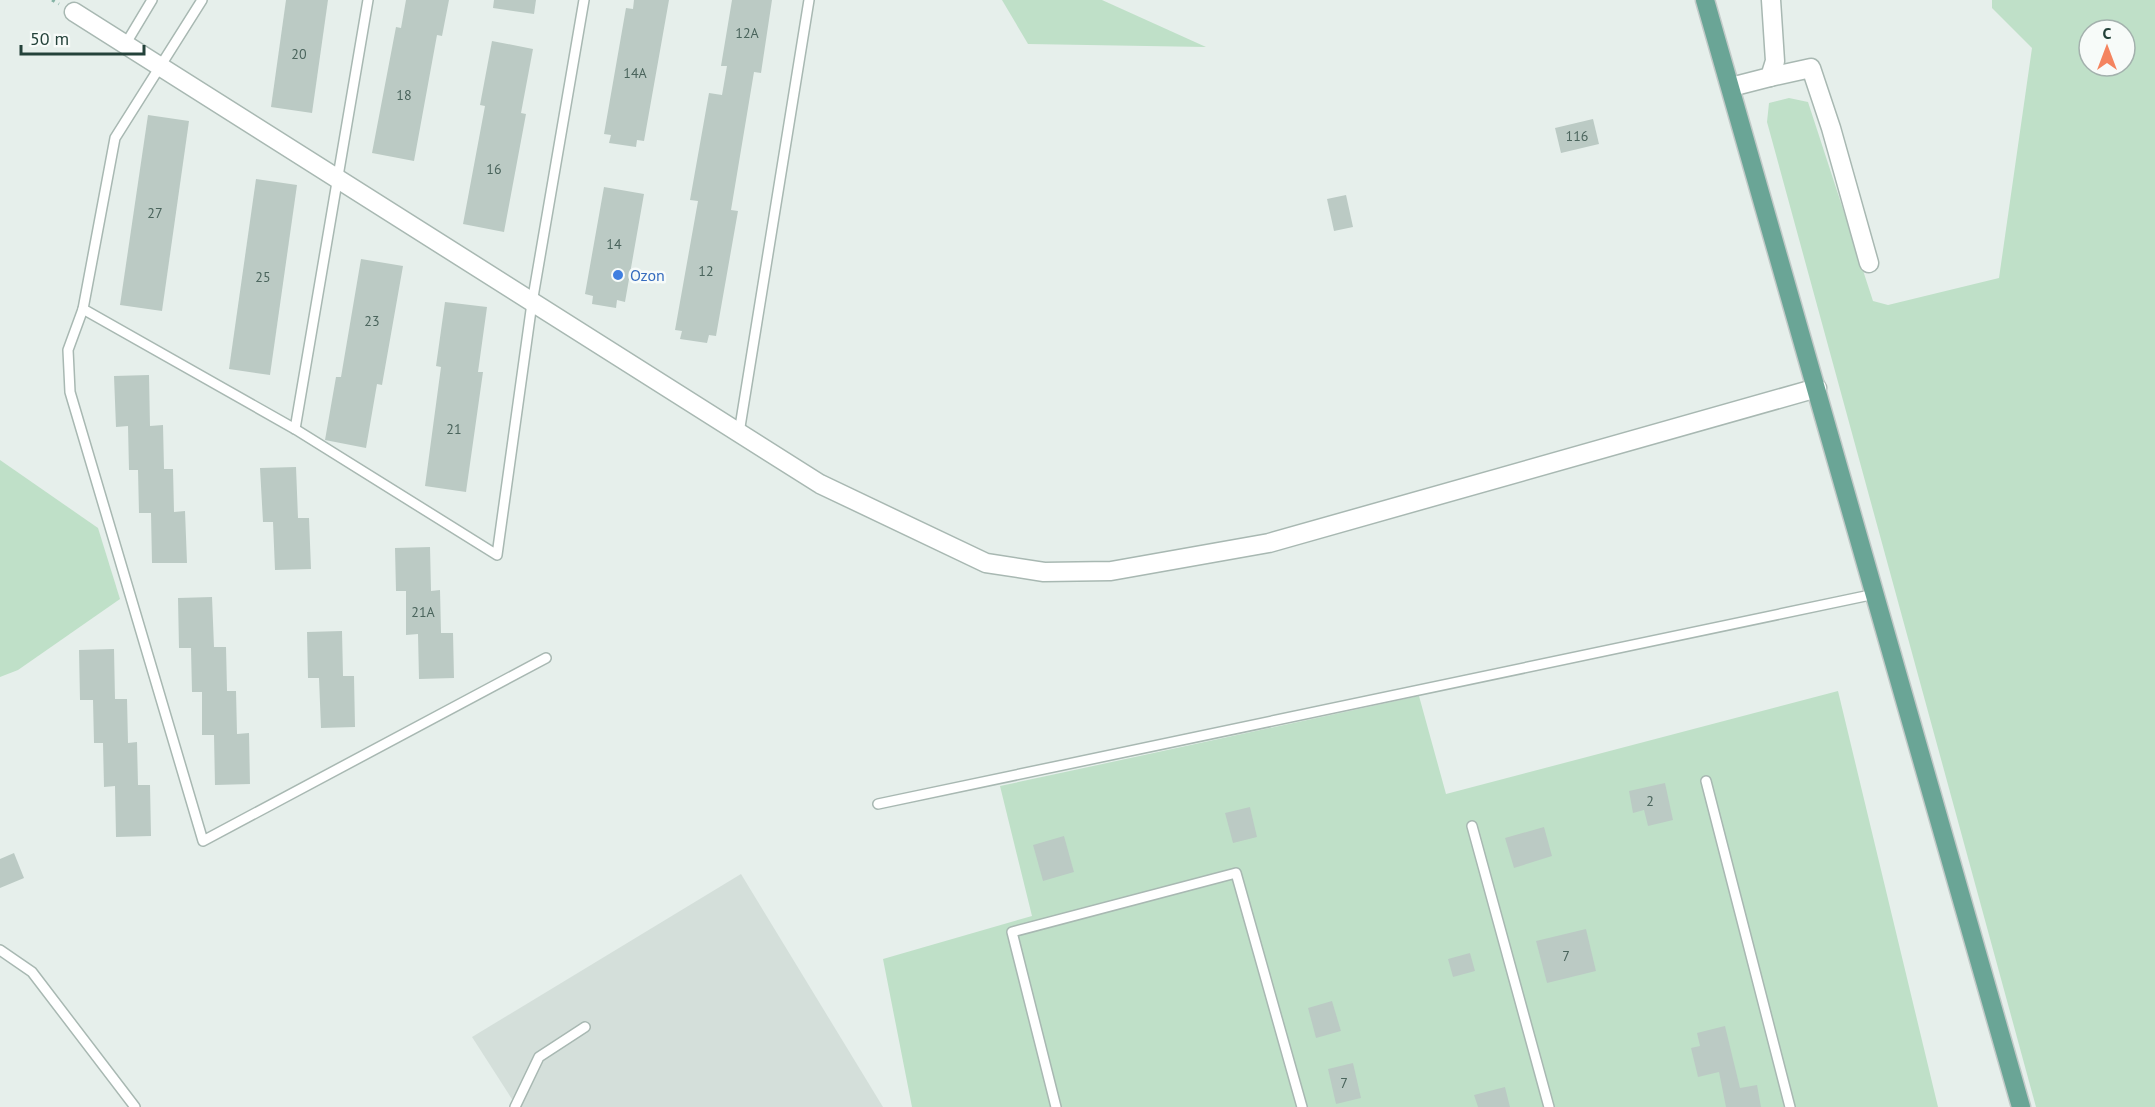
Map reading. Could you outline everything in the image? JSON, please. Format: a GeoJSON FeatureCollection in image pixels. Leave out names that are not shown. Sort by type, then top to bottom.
{"type":"FeatureCollection","features":[{"type":"Feature","properties":{"kind":"main road"},"geometry":{"type":"LineString","coordinates":[[1705,0],[2021,1107]]}},
{"type":"Feature","properties":{"kind":"street"},"geometry":{"type":"LineString","coordinates":[[1770,77],[1775,61],[1771,0]]}},
{"type":"Feature","properties":{"kind":"street"},"geometry":{"type":"LineString","coordinates":[[77,6],[125,45],[159,67],[820,484],[986,563],[1044,572],[1111,571],[1269,543],[1817,388]]}},
{"type":"Feature","properties":{"kind":"street"},"geometry":{"type":"LineString","coordinates":[[1731,87],[1810,68],[1831,128],[1869,263]]}},
{"type":"Feature","properties":{"kind":"lane"},"geometry":{"type":"LineString","coordinates":[[125,45],[152,0]]}},
{"type":"Feature","properties":{"kind":"lane"},"geometry":{"type":"LineString","coordinates":[[202,0],[115,138],[83,309],[68,350],[70,392],[203,841],[546,658]]}},
{"type":"Feature","properties":{"kind":"lane"},"geometry":{"type":"LineString","coordinates":[[295,429],[368,0]]}},
{"type":"Feature","properties":{"kind":"lane"},"geometry":{"type":"LineString","coordinates":[[83,309],[295,429],[497,555],[532,303],[584,0]]}},
{"type":"Feature","properties":{"kind":"lane"},"geometry":{"type":"LineString","coordinates":[[739,433],[809,0]]}},
{"type":"Feature","properties":{"kind":"lane"},"geometry":{"type":"LineString","coordinates":[[878,804],[1875,594]]}},
{"type":"Feature","properties":{"kind":"lane"},"geometry":{"type":"LineString","coordinates":[[1706,781],[1790,1107]]}},
{"type":"Feature","properties":{"kind":"lane"},"geometry":{"type":"LineString","coordinates":[[1472,826],[1549,1107]]}},
{"type":"Feature","properties":{"kind":"lane"},"geometry":{"type":"LineString","coordinates":[[1056,1107],[1012,932],[1236,873],[1302,1107]]}},
{"type":"Feature","properties":{"kind":"lane"},"geometry":{"type":"LineString","coordinates":[[0,950],[32,972],[135,1107]]}},
{"type":"Feature","properties":{"kind":"lane"},"geometry":{"type":"LineString","coordinates":[[515,1107],[539,1058],[585,1028]]}},
{"type":"Feature","properties":{"kind":"shaded area"},"geometry":{"type":"Polygon","coordinates":[[[741,874],[883,1107],[517,1107],[472,1037],[741,874]]]}},
{"type":"Feature","properties":{"kind":"green space"},"geometry":{"type":"Polygon","coordinates":[[[1002,0],[1102,0],[1206,47],[1028,44],[1002,0]]]}},
{"type":"Feature","properties":{"kind":"green space"},"geometry":{"type":"Polygon","coordinates":[[[1992,0],[2155,0],[2155,1107],[2036,1107],[1767,122],[1769,103],[1789,98],[1808,102],[1873,301],[1888,305],[1999,278],[2032,48],[1992,8],[1992,0]]]}},
{"type":"Feature","properties":{"kind":"green space"},"geometry":{"type":"Polygon","coordinates":[[[0,460],[98,528],[120,599],[18,670],[0,677],[0,460]]]}},
{"type":"Feature","properties":{"kind":"green space"},"geometry":{"type":"Polygon","coordinates":[[[1838,691],[1938,1107],[912,1107],[883,959],[1032,916],[1000,786],[1419,696],[1446,794],[1838,691]]]}},
{"type":"Feature","properties":{"kind":"building"},"geometry":{"type":"Polygon","coordinates":[[[286,0],[328,0],[312,113],[271,107],[286,0]]]}},
{"type":"Feature","properties":{"kind":"building"},"geometry":{"type":"Polygon","coordinates":[[[406,0],[449,0],[442,36],[437,35],[414,161],[372,153],[396,27],[401,28],[406,0]]]}},
{"type":"Feature","properties":{"kind":"building"},"geometry":{"type":"Polygon","coordinates":[[[494,0],[536,0],[534,14],[493,8],[494,0]]]}},
{"type":"Feature","properties":{"kind":"building"},"geometry":{"type":"Polygon","coordinates":[[[634,0],[669,0],[644,141],[637,140],[636,147],[609,143],[611,135],[604,134],[626,8],[633,9],[634,0]]]}},
{"type":"Feature","properties":{"kind":"building"},"geometry":{"type":"Polygon","coordinates":[[[732,0],[772,0],[761,73],[754,72],[731,210],[738,211],[716,336],[709,335],[707,343],[680,339],[682,331],[675,330],[698,201],[690,200],[709,93],[722,95],[727,66],[721,66],[732,0]]]}},
{"type":"Feature","properties":{"kind":"building"},"geometry":{"type":"Polygon","coordinates":[[[492,41],[533,49],[521,113],[526,114],[504,232],[463,224],[485,106],[480,105],[492,41]]]}},
{"type":"Feature","properties":{"kind":"building"},"geometry":{"type":"Polygon","coordinates":[[[148,115],[189,121],[162,311],[120,305],[148,115]]]}},
{"type":"Feature","properties":{"kind":"building"},"geometry":{"type":"Polygon","coordinates":[[[1593,119],[1599,144],[1561,153],[1555,128],[1593,119]]]}},
{"type":"Feature","properties":{"kind":"building"},"geometry":{"type":"Polygon","coordinates":[[[256,179],[297,185],[270,375],[229,369],[256,179]]]}},
{"type":"Feature","properties":{"kind":"building"},"geometry":{"type":"Polygon","coordinates":[[[604,187],[644,194],[625,302],[617,300],[616,308],[592,304],[593,296],[585,294],[604,187]]]}},
{"type":"Feature","properties":{"kind":"building"},"geometry":{"type":"Polygon","coordinates":[[[1346,195],[1353,227],[1334,231],[1327,199],[1346,195]]]}},
{"type":"Feature","properties":{"kind":"building"},"geometry":{"type":"Polygon","coordinates":[[[361,259],[403,266],[382,385],[377,384],[366,448],[325,440],[336,377],[341,377],[361,259]]]}},
{"type":"Feature","properties":{"kind":"building"},"geometry":{"type":"Polygon","coordinates":[[[445,302],[487,307],[478,372],[483,372],[466,492],[425,486],[441,367],[436,366],[445,302]]]}},
{"type":"Feature","properties":{"kind":"building"},"geometry":{"type":"Polygon","coordinates":[[[149,375],[150,426],[163,425],[164,469],[173,469],[174,512],[185,511],[187,563],[152,563],[151,513],[139,513],[138,470],[129,470],[128,426],[116,427],[114,376],[149,375]]]}},
{"type":"Feature","properties":{"kind":"building"},"geometry":{"type":"Polygon","coordinates":[[[296,467],[298,518],[309,518],[311,569],[275,570],[273,522],[263,522],[260,468],[296,467]]]}},
{"type":"Feature","properties":{"kind":"building"},"geometry":{"type":"Polygon","coordinates":[[[430,547],[431,591],[440,590],[441,633],[453,633],[454,678],[419,679],[418,634],[406,635],[406,591],[396,591],[395,548],[430,547]]]}},
{"type":"Feature","properties":{"kind":"building"},"geometry":{"type":"Polygon","coordinates":[[[212,597],[214,647],[226,647],[227,691],[236,691],[237,734],[249,733],[250,784],[215,785],[214,735],[202,735],[202,692],[192,692],[191,648],[179,648],[178,598],[212,597]]]}},
{"type":"Feature","properties":{"kind":"building"},"geometry":{"type":"Polygon","coordinates":[[[342,631],[343,676],[354,676],[355,727],[321,728],[319,678],[308,678],[307,632],[342,631]]]}},
{"type":"Feature","properties":{"kind":"building"},"geometry":{"type":"Polygon","coordinates":[[[114,649],[115,699],[127,699],[128,743],[137,742],[138,785],[150,785],[151,836],[116,837],[115,786],[104,787],[103,743],[94,743],[93,700],[80,700],[79,650],[114,649]]]}},
{"type":"Feature","properties":{"kind":"building"},"geometry":{"type":"Polygon","coordinates":[[[1665,783],[1673,820],[1648,826],[1644,810],[1633,813],[1629,791],[1665,783]]]}},
{"type":"Feature","properties":{"kind":"building"},"geometry":{"type":"Polygon","coordinates":[[[1250,807],[1257,837],[1233,843],[1225,813],[1250,807]]]}},
{"type":"Feature","properties":{"kind":"building"},"geometry":{"type":"Polygon","coordinates":[[[1544,827],[1552,856],[1514,868],[1505,838],[1544,827]]]}},
{"type":"Feature","properties":{"kind":"building"},"geometry":{"type":"Polygon","coordinates":[[[1064,836],[1074,872],[1043,881],[1033,845],[1064,836]]]}},
{"type":"Feature","properties":{"kind":"building"},"geometry":{"type":"Polygon","coordinates":[[[14,853],[24,878],[0,888],[0,859],[14,853]]]}},
{"type":"Feature","properties":{"kind":"building"},"geometry":{"type":"Polygon","coordinates":[[[1586,929],[1596,971],[1547,983],[1536,941],[1586,929]]]}},
{"type":"Feature","properties":{"kind":"building"},"geometry":{"type":"Polygon","coordinates":[[[1470,953],[1475,971],[1453,977],[1448,959],[1470,953]]]}},
{"type":"Feature","properties":{"kind":"building"},"geometry":{"type":"Polygon","coordinates":[[[1332,1001],[1341,1031],[1316,1038],[1308,1008],[1332,1001]]]}},
{"type":"Feature","properties":{"kind":"building"},"geometry":{"type":"Polygon","coordinates":[[[1725,1026],[1740,1088],[1757,1085],[1761,1107],[1726,1107],[1719,1072],[1698,1077],[1691,1048],[1700,1046],[1697,1033],[1725,1026]]]}},
{"type":"Feature","properties":{"kind":"building"},"geometry":{"type":"Polygon","coordinates":[[[1353,1063],[1361,1098],[1336,1104],[1328,1069],[1353,1063]]]}},
{"type":"Feature","properties":{"kind":"building"},"geometry":{"type":"Polygon","coordinates":[[[1505,1087],[1510,1107],[1478,1107],[1474,1095],[1505,1087]]]}},
{"type":"Feature","properties":{"kind":"place","name":"Ozon"},"geometry":{"type":"Point","coordinates":[618,275]}}]}
